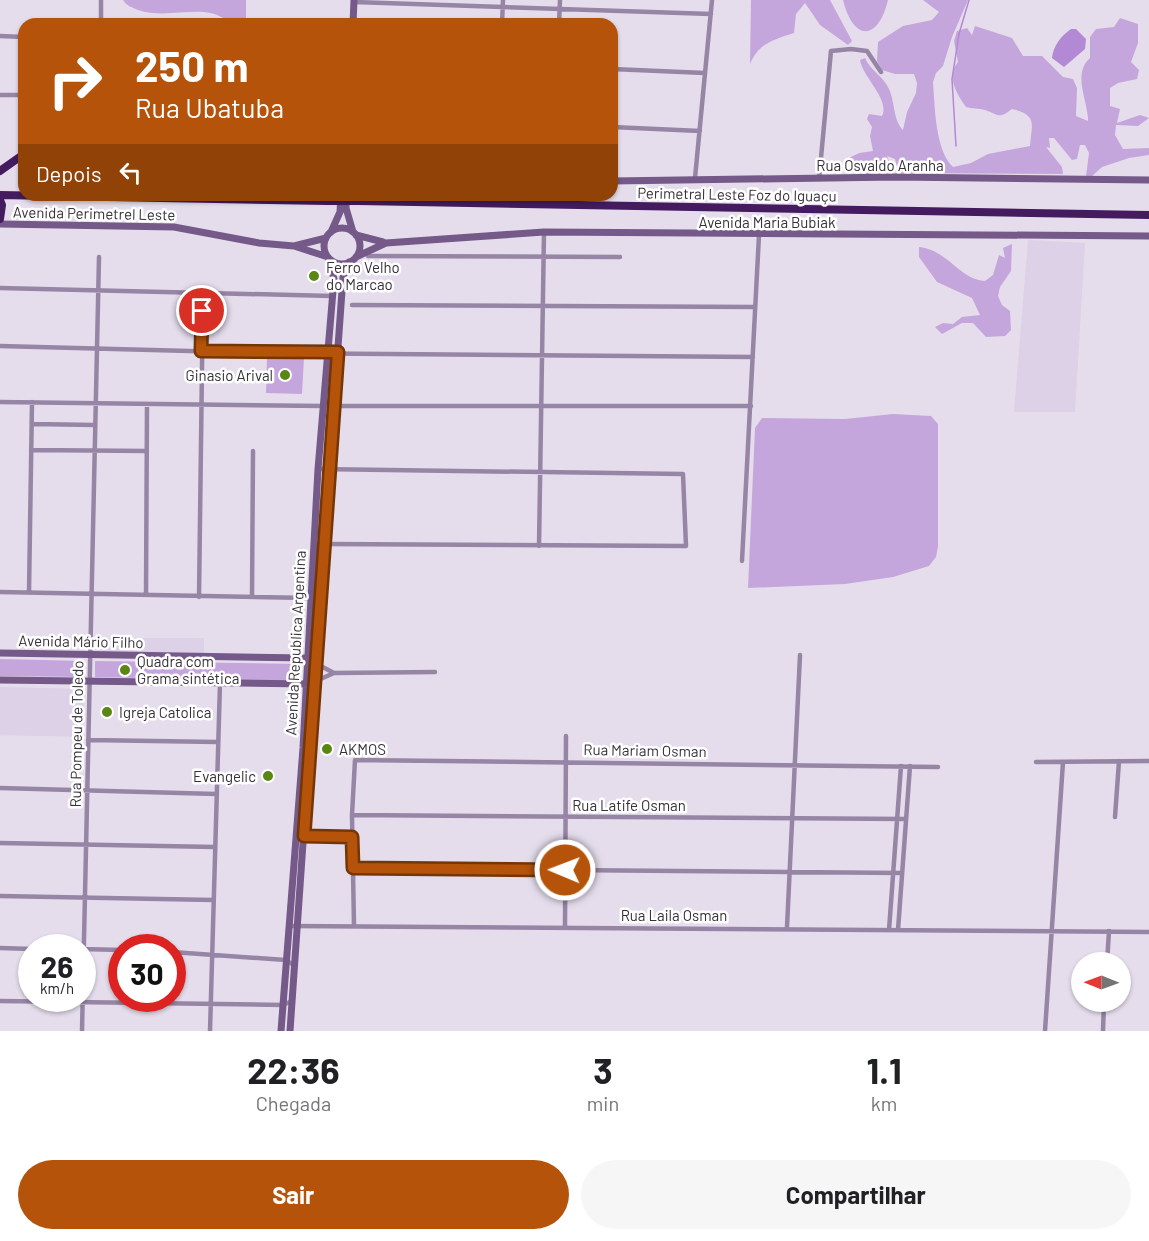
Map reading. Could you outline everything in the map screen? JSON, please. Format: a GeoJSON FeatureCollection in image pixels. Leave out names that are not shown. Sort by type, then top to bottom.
{"type":"FeatureCollection","features":[{"type":"Feature","properties":{"kind":"highway"},"geometry":{"type":"LineString","coordinates":[[0,171],[18,158]]}},
{"type":"Feature","properties":{"kind":"highway","name":"Perimetral Leste Foz do Iguaçu"},"geometry":{"type":"LineString","coordinates":[[0,198],[18,197]]}},
{"type":"Feature","properties":{"kind":"highway"},"geometry":{"type":"LineString","coordinates":[[0,198],[2,205],[0,219]]}},
{"type":"Feature","properties":{"kind":"highway","name":"Perimetral Leste Foz do Iguaçu"},"geometry":{"type":"LineString","coordinates":[[328,201],[1149,215]]}},
{"type":"Feature","properties":{"kind":"street"},"geometry":{"type":"LineString","coordinates":[[101,0],[101,18]]}},
{"type":"Feature","properties":{"kind":"street"},"geometry":{"type":"LineString","coordinates":[[502,18],[503,0]]}},
{"type":"Feature","properties":{"kind":"street"},"geometry":{"type":"LineString","coordinates":[[559,18],[560,0]]}},
{"type":"Feature","properties":{"kind":"street"},"geometry":{"type":"LineString","coordinates":[[695,178],[712,0]]}},
{"type":"Feature","properties":{"kind":"street"},"geometry":{"type":"LineString","coordinates":[[353,18],[354,1],[447,2],[559,9],[711,14]]}},
{"type":"Feature","properties":{"kind":"street"},"geometry":{"type":"LineString","coordinates":[[0,36],[18,37]]}},
{"type":"Feature","properties":{"kind":"street"},"geometry":{"type":"LineString","coordinates":[[819,179],[831,51],[863,50],[870,53],[881,72]]}},
{"type":"Feature","properties":{"kind":"street"},"geometry":{"type":"LineString","coordinates":[[618,69],[705,73]]}},
{"type":"Feature","properties":{"kind":"street"},"geometry":{"type":"LineString","coordinates":[[0,95],[18,95]]}},
{"type":"Feature","properties":{"kind":"street"},"geometry":{"type":"LineString","coordinates":[[618,127],[700,131]]}},
{"type":"Feature","properties":{"kind":"street","name":"Rua Osvaldo Aranha"},"geometry":{"type":"LineString","coordinates":[[618,181],[695,178],[1149,180]]}},
{"type":"Feature","properties":{"kind":"street"},"geometry":{"type":"LineString","coordinates":[[341,201],[340,213],[328,235],[324,250],[328,257],[338,264],[352,260],[360,246],[346,208],[346,201]]}},
{"type":"Feature","properties":{"kind":"street","name":"Avenida Perimetrel Leste"},"geometry":{"type":"LineString","coordinates":[[0,224],[174,227],[259,243],[294,246],[328,257]]}},
{"type":"Feature","properties":{"kind":"street"},"geometry":{"type":"LineString","coordinates":[[328,235],[342,228],[355,234]]}},
{"type":"Feature","properties":{"kind":"street"},"geometry":{"type":"LineString","coordinates":[[539,546],[544,232]]}},
{"type":"Feature","properties":{"kind":"street","name":"Avenida Maria Bubiak"},"geometry":{"type":"LineString","coordinates":[[355,234],[386,243],[544,232],[1149,236]]}},
{"type":"Feature","properties":{"kind":"street","name":"Avenida Perimetrel Leste"},"geometry":{"type":"LineString","coordinates":[[294,246],[328,235]]}},
{"type":"Feature","properties":{"kind":"street"},"geometry":{"type":"LineString","coordinates":[[742,561],[752,406],[759,235]]}},
{"type":"Feature","properties":{"kind":"street","name":"Avenida Maria Bubiak"},"geometry":{"type":"LineString","coordinates":[[352,260],[386,243]]}},
{"type":"Feature","properties":{"kind":"street"},"geometry":{"type":"LineString","coordinates":[[368,256],[620,257]]}},
{"type":"Feature","properties":{"kind":"street","name":"Rua Pompeu de Toledo"},"geometry":{"type":"LineString","coordinates":[[84,934],[99,257]]}},
{"type":"Feature","properties":{"kind":"street","name":"Avenida Republica Argentina"},"geometry":{"type":"LineString","coordinates":[[290,1031],[295,966],[293,926],[306,658],[332,296],[333,272],[328,257]]}},
{"type":"Feature","properties":{"kind":"street","name":"Avenida Republica Argentina"},"geometry":{"type":"LineString","coordinates":[[281,1031],[286,960],[293,926],[304,836],[343,277],[352,260]]}},
{"type":"Feature","properties":{"kind":"street"},"geometry":{"type":"LineString","coordinates":[[0,288],[203,291],[332,296]]}},
{"type":"Feature","properties":{"kind":"street"},"geometry":{"type":"LineString","coordinates":[[199,597],[203,291]]}},
{"type":"Feature","properties":{"kind":"street"},"geometry":{"type":"LineString","coordinates":[[352,305],[542,308],[755,307]]}},
{"type":"Feature","properties":{"kind":"street"},"geometry":{"type":"LineString","coordinates":[[0,346],[328,353],[753,357]]}},
{"type":"Feature","properties":{"kind":"street"},"geometry":{"type":"LineString","coordinates":[[0,402],[323,406]]}},
{"type":"Feature","properties":{"kind":"street"},"geometry":{"type":"LineString","coordinates":[[29,592],[32,402]]}},
{"type":"Feature","properties":{"kind":"street"},"geometry":{"type":"LineString","coordinates":[[146,594],[147,404]]}},
{"type":"Feature","properties":{"kind":"street"},"geometry":{"type":"LineString","coordinates":[[333,406],[752,406]]}},
{"type":"Feature","properties":{"kind":"street"},"geometry":{"type":"LineString","coordinates":[[32,424],[95,425]]}},
{"type":"Feature","properties":{"kind":"street"},"geometry":{"type":"LineString","coordinates":[[31,450],[147,451]]}},
{"type":"Feature","properties":{"kind":"street"},"geometry":{"type":"LineString","coordinates":[[252,596],[253,451]]}},
{"type":"Feature","properties":{"kind":"street"},"geometry":{"type":"LineString","coordinates":[[318,470],[683,474],[686,546],[324,544]]}},
{"type":"Feature","properties":{"kind":"street"},"geometry":{"type":"LineString","coordinates":[[0,592],[310,598]]}},
{"type":"Feature","properties":{"kind":"street","name":"Avenida Mário Filho"},"geometry":{"type":"LineString","coordinates":[[0,653],[306,658]]}},
{"type":"Feature","properties":{"kind":"street"},"geometry":{"type":"LineString","coordinates":[[787,927],[801,655]]}},
{"type":"Feature","properties":{"kind":"street"},"geometry":{"type":"LineString","coordinates":[[306,658],[334,673]]}},
{"type":"Feature","properties":{"kind":"street"},"geometry":{"type":"LineString","coordinates":[[0,680],[306,685],[334,673],[435,672]]}},
{"type":"Feature","properties":{"kind":"street"},"geometry":{"type":"LineString","coordinates":[[210,1031],[220,683]]}},
{"type":"Feature","properties":{"kind":"street"},"geometry":{"type":"LineString","coordinates":[[565,927],[566,736]]}},
{"type":"Feature","properties":{"kind":"street"},"geometry":{"type":"LineString","coordinates":[[88,740],[217,742]]}},
{"type":"Feature","properties":{"kind":"street","name":"Rua Mariam Osman"},"geometry":{"type":"LineString","coordinates":[[352,815],[353,763],[359,759],[938,767]]}},
{"type":"Feature","properties":{"kind":"street"},"geometry":{"type":"LineString","coordinates":[[1115,817],[1119,761]]}},
{"type":"Feature","properties":{"kind":"street"},"geometry":{"type":"LineString","coordinates":[[1036,762],[1149,761]]}},
{"type":"Feature","properties":{"kind":"street"},"geometry":{"type":"LineString","coordinates":[[1045,1031],[1063,762]]}},
{"type":"Feature","properties":{"kind":"street"},"geometry":{"type":"LineString","coordinates":[[889,930],[901,766]]}},
{"type":"Feature","properties":{"kind":"street"},"geometry":{"type":"LineString","coordinates":[[898,930],[910,766]]}},
{"type":"Feature","properties":{"kind":"street"},"geometry":{"type":"LineString","coordinates":[[0,788],[216,794]]}},
{"type":"Feature","properties":{"kind":"street"},"geometry":{"type":"LineString","coordinates":[[352,815],[354,926]]}},
{"type":"Feature","properties":{"kind":"street","name":"Rua Latife Osman"},"geometry":{"type":"LineString","coordinates":[[352,815],[906,819]]}},
{"type":"Feature","properties":{"kind":"street"},"geometry":{"type":"LineString","coordinates":[[304,836],[352,837]]}},
{"type":"Feature","properties":{"kind":"street"},"geometry":{"type":"LineString","coordinates":[[0,843],[215,847]]}},
{"type":"Feature","properties":{"kind":"street"},"geometry":{"type":"LineString","coordinates":[[353,868],[901,873]]}},
{"type":"Feature","properties":{"kind":"street"},"geometry":{"type":"LineString","coordinates":[[0,896],[213,900]]}},
{"type":"Feature","properties":{"kind":"street","name":"Rua Laila Osman"},"geometry":{"type":"LineString","coordinates":[[293,926],[787,927],[1149,932]]}},
{"type":"Feature","properties":{"kind":"street"},"geometry":{"type":"LineString","coordinates":[[1108,952],[1109,931]]}},
{"type":"Feature","properties":{"kind":"street"},"geometry":{"type":"LineString","coordinates":[[0,948],[18,948]]}},
{"type":"Feature","properties":{"kind":"street"},"geometry":{"type":"LineString","coordinates":[[186,953],[286,960],[295,966]]}},
{"type":"Feature","properties":{"kind":"street"},"geometry":{"type":"LineString","coordinates":[[0,1001],[18,1001]]}},
{"type":"Feature","properties":{"kind":"street"},"geometry":{"type":"LineString","coordinates":[[96,1003],[283,1005],[292,1001]]}},
{"type":"Feature","properties":{"kind":"street","name":"Rua Pompeu de Toledo"},"geometry":{"type":"LineString","coordinates":[[82,1012],[82,1031]]}},
{"type":"Feature","properties":{"kind":"street"},"geometry":{"type":"LineString","coordinates":[[1103,1031],[1104,1012]]}},
{"type":"Feature","properties":{"kind":"shaded area"},"geometry":{"type":"Polygon","coordinates":[[[123,0],[246,0],[246,18],[222,18],[211,13],[200,12],[151,13],[126,4],[123,0]]]}},
{"type":"Feature","properties":{"kind":"shaded area"},"geometry":{"type":"Polygon","coordinates":[[[751,0],[830,0],[852,41],[848,45],[820,25],[805,3],[796,14],[794,33],[773,40],[762,47],[750,64],[751,0]]]}},
{"type":"Feature","properties":{"kind":"shaded area"},"geometry":{"type":"Polygon","coordinates":[[[843,0],[888,0],[884,14],[878,23],[866,31],[859,29],[853,23],[843,0]]]}},
{"type":"Feature","properties":{"kind":"shaded area"},"geometry":{"type":"Polygon","coordinates":[[[923,0],[968,0],[952,37],[943,66],[936,73],[933,82],[939,139],[953,167],[971,163],[988,154],[1030,146],[1032,122],[1021,111],[1012,109],[998,115],[983,109],[966,107],[956,90],[953,73],[958,62],[954,41],[957,31],[967,28],[972,35],[975,26],[1012,38],[1023,56],[1042,56],[1063,77],[1073,79],[1077,88],[1076,116],[1088,121],[1081,78],[1085,64],[1090,58],[1090,37],[1096,29],[1114,27],[1120,18],[1138,24],[1138,43],[1131,62],[1139,70],[1137,79],[1118,83],[1110,88],[1110,106],[1120,109],[1117,123],[1140,115],[1149,118],[1138,126],[1116,125],[1115,135],[1123,149],[1149,148],[1149,155],[1129,158],[1102,167],[1091,177],[1086,176],[1089,153],[1085,145],[1080,145],[1077,159],[1072,160],[1054,138],[1049,138],[1050,148],[1046,147],[1062,167],[1063,174],[899,173],[895,159],[887,156],[890,164],[885,165],[886,173],[879,171],[871,175],[866,174],[872,166],[872,161],[848,164],[845,160],[859,153],[873,151],[870,136],[872,127],[867,119],[869,114],[882,116],[883,109],[879,96],[860,60],[865,58],[887,85],[897,121],[903,130],[907,112],[916,93],[917,83],[914,74],[895,74],[882,70],[877,61],[878,42],[903,26],[932,20],[939,12],[923,0]]]}},
{"type":"Feature","properties":{"kind":"shaded area"},"geometry":{"type":"Polygon","coordinates":[[[1071,29],[1076,29],[1086,39],[1085,49],[1064,67],[1052,58],[1058,42],[1071,29]]]}},
{"type":"Feature","properties":{"kind":"shaded area"},"geometry":{"type":"Polygon","coordinates":[[[1028,240],[1085,243],[1075,412],[1014,412],[1028,240]]]}},
{"type":"Feature","properties":{"kind":"shaded area"},"geometry":{"type":"Polygon","coordinates":[[[1012,244],[1011,271],[1000,287],[998,296],[1002,305],[1010,311],[1011,330],[1005,336],[986,337],[973,323],[962,323],[942,334],[935,327],[943,323],[953,324],[962,317],[980,315],[972,298],[937,282],[919,257],[919,247],[939,254],[968,275],[985,281],[993,275],[999,255],[1005,258],[1003,248],[1012,244]]]}},
{"type":"Feature","properties":{"kind":"shaded area","name":"Ginasio Arival"},"geometry":{"type":"Polygon","coordinates":[[[267,357],[304,358],[302,394],[266,393],[267,357]]]}},
{"type":"Feature","properties":{"kind":"shaded area"},"geometry":{"type":"Polygon","coordinates":[[[893,414],[931,416],[938,424],[938,546],[936,557],[929,566],[893,577],[845,584],[748,588],[755,428],[762,418],[845,419],[893,414]]]}},
{"type":"Feature","properties":{"kind":"shaded area"},"geometry":{"type":"Polygon","coordinates":[[[90,638],[204,638],[204,655],[91,654],[90,638]]]}},
{"type":"Feature","properties":{"kind":"shaded area"},"geometry":{"type":"Polygon","coordinates":[[[0,659],[84,661],[84,677],[0,676],[0,659]]]}},
{"type":"Feature","properties":{"kind":"shaded area"},"geometry":{"type":"Polygon","coordinates":[[[95,661],[299,664],[299,681],[95,677],[95,661]]]}},
{"type":"Feature","properties":{"kind":"shaded area"},"geometry":{"type":"Polygon","coordinates":[[[0,687],[84,689],[83,737],[0,735],[0,687]]]}},
{"type":"Feature","properties":{"kind":"waterway"},"geometry":{"type":"LineString","coordinates":[[956,146],[952,79],[959,34],[969,0]]}},
{"type":"Feature","properties":{"kind":"place","name":"Ferro Velho do Marcao"},"geometry":{"type":"Point","coordinates":[314,276]}},
{"type":"Feature","properties":{"kind":"place","name":"Ginasio Arival"},"geometry":{"type":"Point","coordinates":[285,375]}},
{"type":"Feature","properties":{"kind":"place","name":"Quadra com Grama sintética"},"geometry":{"type":"Point","coordinates":[125,670]}},
{"type":"Feature","properties":{"kind":"place","name":"Igreja Catolica"},"geometry":{"type":"Point","coordinates":[107,712]}},
{"type":"Feature","properties":{"kind":"place","name":"AKMOS"},"geometry":{"type":"Point","coordinates":[327,749]}},
{"type":"Feature","properties":{"kind":"place","name":"Evangelic"},"geometry":{"type":"Point","coordinates":[268,776]}},
{"type":"Feature","properties":{"kind":"route"},"geometry":{"type":"LineString","coordinates":[[202,311],[201,351],[338,352],[304,836],[352,837],[353,868],[565,870]]}}]}
